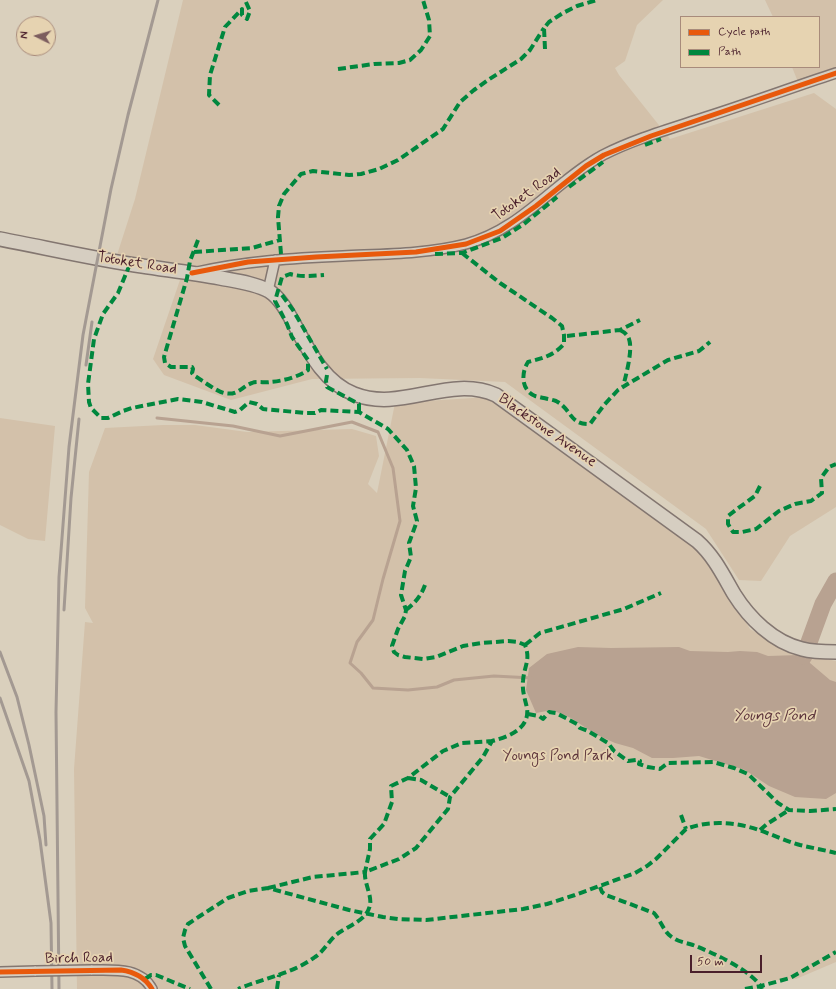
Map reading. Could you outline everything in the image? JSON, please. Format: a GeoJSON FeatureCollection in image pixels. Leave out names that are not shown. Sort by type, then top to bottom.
{"type":"FeatureCollection","features":[{"type":"Feature","properties":{"kind":"main road","name":"Totoket Road"},"geometry":{"type":"LineString","coordinates":[[0,239],[126,264],[192,273]]}},
{"type":"Feature","properties":{"kind":"main road","name":"Blackstone Avenue"},"geometry":{"type":"LineString","coordinates":[[192,273],[246,282],[274,295],[283,305],[309,350],[323,370],[339,385],[354,394],[372,399],[394,399],[456,388],[472,388],[487,390],[496,395],[694,538],[710,553],[740,603],[752,618],[777,638],[791,646],[806,650],[836,652]]}},
{"type":"Feature","properties":{"kind":"street","name":"Totoket Road"},"geometry":{"type":"LineString","coordinates":[[192,273],[248,262],[416,252],[446,248],[472,242],[500,231],[518,220],[586,166],[604,155],[651,136],[836,73]]}},
{"type":"Feature","properties":{"kind":"street"},"geometry":{"type":"LineString","coordinates":[[268,291],[275,260]]}},
{"type":"Feature","properties":{"kind":"street","name":"Birch Road"},"geometry":{"type":"LineString","coordinates":[[0,972],[91,970],[130,972],[145,979],[152,989]]}},
{"type":"Feature","properties":{"kind":"green space"},"geometry":{"type":"Polygon","coordinates":[[[183,0],[663,0],[637,25],[625,61],[615,68],[670,139],[814,93],[836,109],[836,507],[790,536],[761,581],[739,580],[706,529],[505,382],[420,378],[312,379],[231,400],[164,375],[153,359],[181,277],[167,261],[117,255],[135,199],[183,0]]]}},
{"type":"Feature","properties":{"kind":"green space"},"geometry":{"type":"Polygon","coordinates":[[[765,0],[836,0],[836,68],[798,82],[792,68],[820,68],[820,16],[773,16],[765,0]]]}},
{"type":"Feature","properties":{"kind":"green space","name":"Youngs Pond Park"},"geometry":{"type":"Polygon","coordinates":[[[488,397],[547,441],[699,546],[750,629],[779,646],[798,653],[836,661],[836,962],[796,979],[767,981],[760,989],[77,989],[74,769],[85,622],[93,623],[85,608],[89,472],[105,428],[195,425],[247,432],[352,429],[376,436],[379,456],[368,484],[377,493],[395,403],[488,397]]]}},
{"type":"Feature","properties":{"kind":"green space"},"geometry":{"type":"Polygon","coordinates":[[[0,418],[55,426],[45,541],[28,539],[0,525],[0,418]]]}},
{"type":"Feature","properties":{"kind":"water","name":"Youngs Pond"},"geometry":{"type":"Polygon","coordinates":[[[578,647],[679,647],[690,651],[740,651],[757,652],[768,656],[808,656],[810,663],[830,680],[836,682],[836,793],[826,799],[795,797],[769,786],[745,770],[699,756],[652,758],[633,748],[615,743],[595,734],[571,718],[552,710],[536,713],[526,690],[529,668],[547,654],[578,647]]]}},
{"type":"Feature","properties":{"kind":"waterway"},"geometry":{"type":"LineString","coordinates":[[157,418],[233,426],[280,436],[352,422],[378,432],[393,468],[400,521],[373,620],[357,642],[350,663],[361,673],[373,688],[408,690],[437,687],[454,680],[494,676],[532,678]]}},
{"type":"Feature","properties":{"kind":"waterway"},"geometry":{"type":"LineString","coordinates":[[804,656],[823,604],[836,581]]}},
{"type":"Feature","properties":{"kind":"railway"},"geometry":{"type":"LineString","coordinates":[[59,989],[56,712],[59,577],[69,447],[83,335],[111,189],[128,115],[158,0]]}},
{"type":"Feature","properties":{"kind":"railway"},"geometry":{"type":"LineString","coordinates":[[86,365],[92,322]]}},
{"type":"Feature","properties":{"kind":"railway"},"geometry":{"type":"LineString","coordinates":[[64,610],[71,498],[79,419]]}},
{"type":"Feature","properties":{"kind":"railway"},"geometry":{"type":"LineString","coordinates":[[0,652],[17,697],[29,745],[44,816],[46,845]]}},
{"type":"Feature","properties":{"kind":"railway"},"geometry":{"type":"LineString","coordinates":[[0,698],[29,781],[40,840],[51,923],[52,989]]}},
{"type":"Feature","properties":{"kind":"marked path"},"geometry":{"type":"LineString","coordinates":[[219,105],[209,95],[210,75],[225,27],[242,9],[242,15],[247,19],[250,11],[245,0]]}},
{"type":"Feature","properties":{"kind":"marked path"},"geometry":{"type":"LineString","coordinates":[[338,69],[374,64],[399,63],[410,60],[421,50],[430,36],[429,20],[423,0]]}},
{"type":"Feature","properties":{"kind":"marked path"},"geometry":{"type":"LineString","coordinates":[[545,49],[544,28],[549,22],[577,6],[597,0]]}},
{"type":"Feature","properties":{"kind":"marked path"},"geometry":{"type":"LineString","coordinates":[[281,254],[278,217],[279,206],[284,194],[301,174],[313,171],[349,175],[361,174],[379,169],[398,160],[443,129],[460,102],[474,90],[521,59],[530,50],[544,28]]}},
{"type":"Feature","properties":{"kind":"marked path"},"geometry":{"type":"LineString","coordinates":[[645,145],[661,139]]}},
{"type":"Feature","properties":{"kind":"marked path"},"geometry":{"type":"LineString","coordinates":[[569,187],[603,162]]}},
{"type":"Feature","properties":{"kind":"marked path"},"geometry":{"type":"LineString","coordinates":[[435,254],[462,253],[502,238],[524,224],[557,197]]}},
{"type":"Feature","properties":{"kind":"marked path"},"geometry":{"type":"LineString","coordinates":[[198,240],[190,261],[187,278],[164,357],[165,363],[171,367],[192,367],[192,373],[195,376],[213,388],[224,393],[229,394],[236,392],[254,382],[268,382],[290,378],[300,375],[308,370],[308,360],[292,337],[275,301],[282,277],[290,274],[302,276],[324,275]]}},
{"type":"Feature","properties":{"kind":"marked path"},"geometry":{"type":"LineString","coordinates":[[194,252],[252,248],[280,240]]}},
{"type":"Feature","properties":{"kind":"marked path"},"geometry":{"type":"LineString","coordinates":[[462,253],[500,283],[562,326],[564,344],[552,354],[528,362],[523,376],[525,386],[527,390],[535,396],[556,401],[561,404],[574,419],[583,424],[590,424],[604,405],[618,390],[668,360],[699,351],[710,342]]}},
{"type":"Feature","properties":{"kind":"marked path"},"geometry":{"type":"LineString","coordinates":[[130,264],[118,293],[103,314],[94,339],[88,384],[89,402],[91,408],[101,418],[108,418],[132,408],[178,399],[202,402],[235,412],[240,410],[249,402],[257,404],[263,409],[306,413],[315,413],[321,410],[359,412],[388,429],[407,450],[414,466],[416,488],[413,506],[417,521],[409,543],[411,557],[405,571],[401,595],[406,610],[405,616],[398,629],[392,646],[394,652],[405,657],[423,659],[436,657],[463,646],[508,641],[518,642],[525,645],[527,650],[523,685],[527,708],[525,721],[517,731],[492,741],[483,757],[450,797],[448,809],[416,848],[399,859],[365,872],[370,901],[368,911],[365,915],[356,923],[336,935],[321,952],[306,963],[287,972],[238,989]]}},
{"type":"Feature","properties":{"kind":"marked path"},"geometry":{"type":"LineString","coordinates":[[282,295],[293,310],[327,369]]}},
{"type":"Feature","properties":{"kind":"marked path"},"geometry":{"type":"LineString","coordinates":[[567,336],[620,330],[640,320]]}},
{"type":"Feature","properties":{"kind":"marked path"},"geometry":{"type":"LineString","coordinates":[[620,330],[627,336],[630,344],[629,363],[623,387]]}},
{"type":"Feature","properties":{"kind":"marked path"},"geometry":{"type":"LineString","coordinates":[[327,375],[327,387],[359,404],[359,412]]}},
{"type":"Feature","properties":{"kind":"marked path"},"geometry":{"type":"LineString","coordinates":[[760,486],[755,496],[728,516],[728,524],[733,532],[756,529],[779,511],[795,504],[811,501],[822,493],[821,478],[829,467],[836,464]]}},
{"type":"Feature","properties":{"kind":"marked path"},"geometry":{"type":"LineString","coordinates":[[406,610],[422,593],[425,585]]}},
{"type":"Feature","properties":{"kind":"marked path"},"geometry":{"type":"LineString","coordinates":[[525,645],[540,633],[624,609],[661,593]]}},
{"type":"Feature","properties":{"kind":"marked path"},"geometry":{"type":"LineString","coordinates":[[528,714],[539,716],[543,719],[549,712],[556,713],[608,743],[614,751],[628,761],[636,760],[640,761],[639,764],[660,769],[668,763],[713,762],[748,774],[778,803],[789,810],[810,811],[836,809]]}},
{"type":"Feature","properties":{"kind":"marked path"},"geometry":{"type":"LineString","coordinates":[[268,888],[313,877],[365,872],[370,849],[370,839],[384,824],[392,802],[391,786],[408,778],[443,751],[462,743],[492,741]]}},
{"type":"Feature","properties":{"kind":"marked path"},"geometry":{"type":"LineString","coordinates":[[408,778],[421,780],[450,797]]}},
{"type":"Feature","properties":{"kind":"marked path"},"geometry":{"type":"LineString","coordinates":[[760,830],[789,810]]}},
{"type":"Feature","properties":{"kind":"marked path"},"geometry":{"type":"LineString","coordinates":[[681,815],[686,829]]}},
{"type":"Feature","properties":{"kind":"marked path"},"geometry":{"type":"LineString","coordinates":[[211,989],[185,946],[183,938],[185,930],[188,924],[228,898],[248,891],[268,888],[349,910],[383,917],[426,920],[523,909],[547,904],[575,895],[635,873],[656,859],[686,829],[704,824],[722,823],[741,825],[800,845],[836,853]]}},
{"type":"Feature","properties":{"kind":"marked path"},"geometry":{"type":"LineString","coordinates":[[600,887],[602,892],[606,895],[654,913],[671,937],[721,957],[750,976],[762,989]]}},
{"type":"Feature","properties":{"kind":"marked path"},"geometry":{"type":"LineString","coordinates":[[745,989],[790,978],[836,952]]}},
{"type":"Feature","properties":{"kind":"marked path"},"geometry":{"type":"LineString","coordinates":[[145,979],[151,975],[156,975],[190,989]]}},
{"type":"Feature","properties":{"kind":"marked path"},"geometry":{"type":"LineString","coordinates":[[277,989],[279,975]]}},
{"type":"Feature","properties":{"kind":"cycle path"},"geometry":{"type":"LineString","coordinates":[[192,273],[248,262],[416,252],[466,244],[500,231],[536,206],[586,166],[604,155],[651,136],[836,73]]}},
{"type":"Feature","properties":{"kind":"cycle path"},"geometry":{"type":"LineString","coordinates":[[0,972],[121,970],[131,972],[143,978],[152,989]]}}]}
